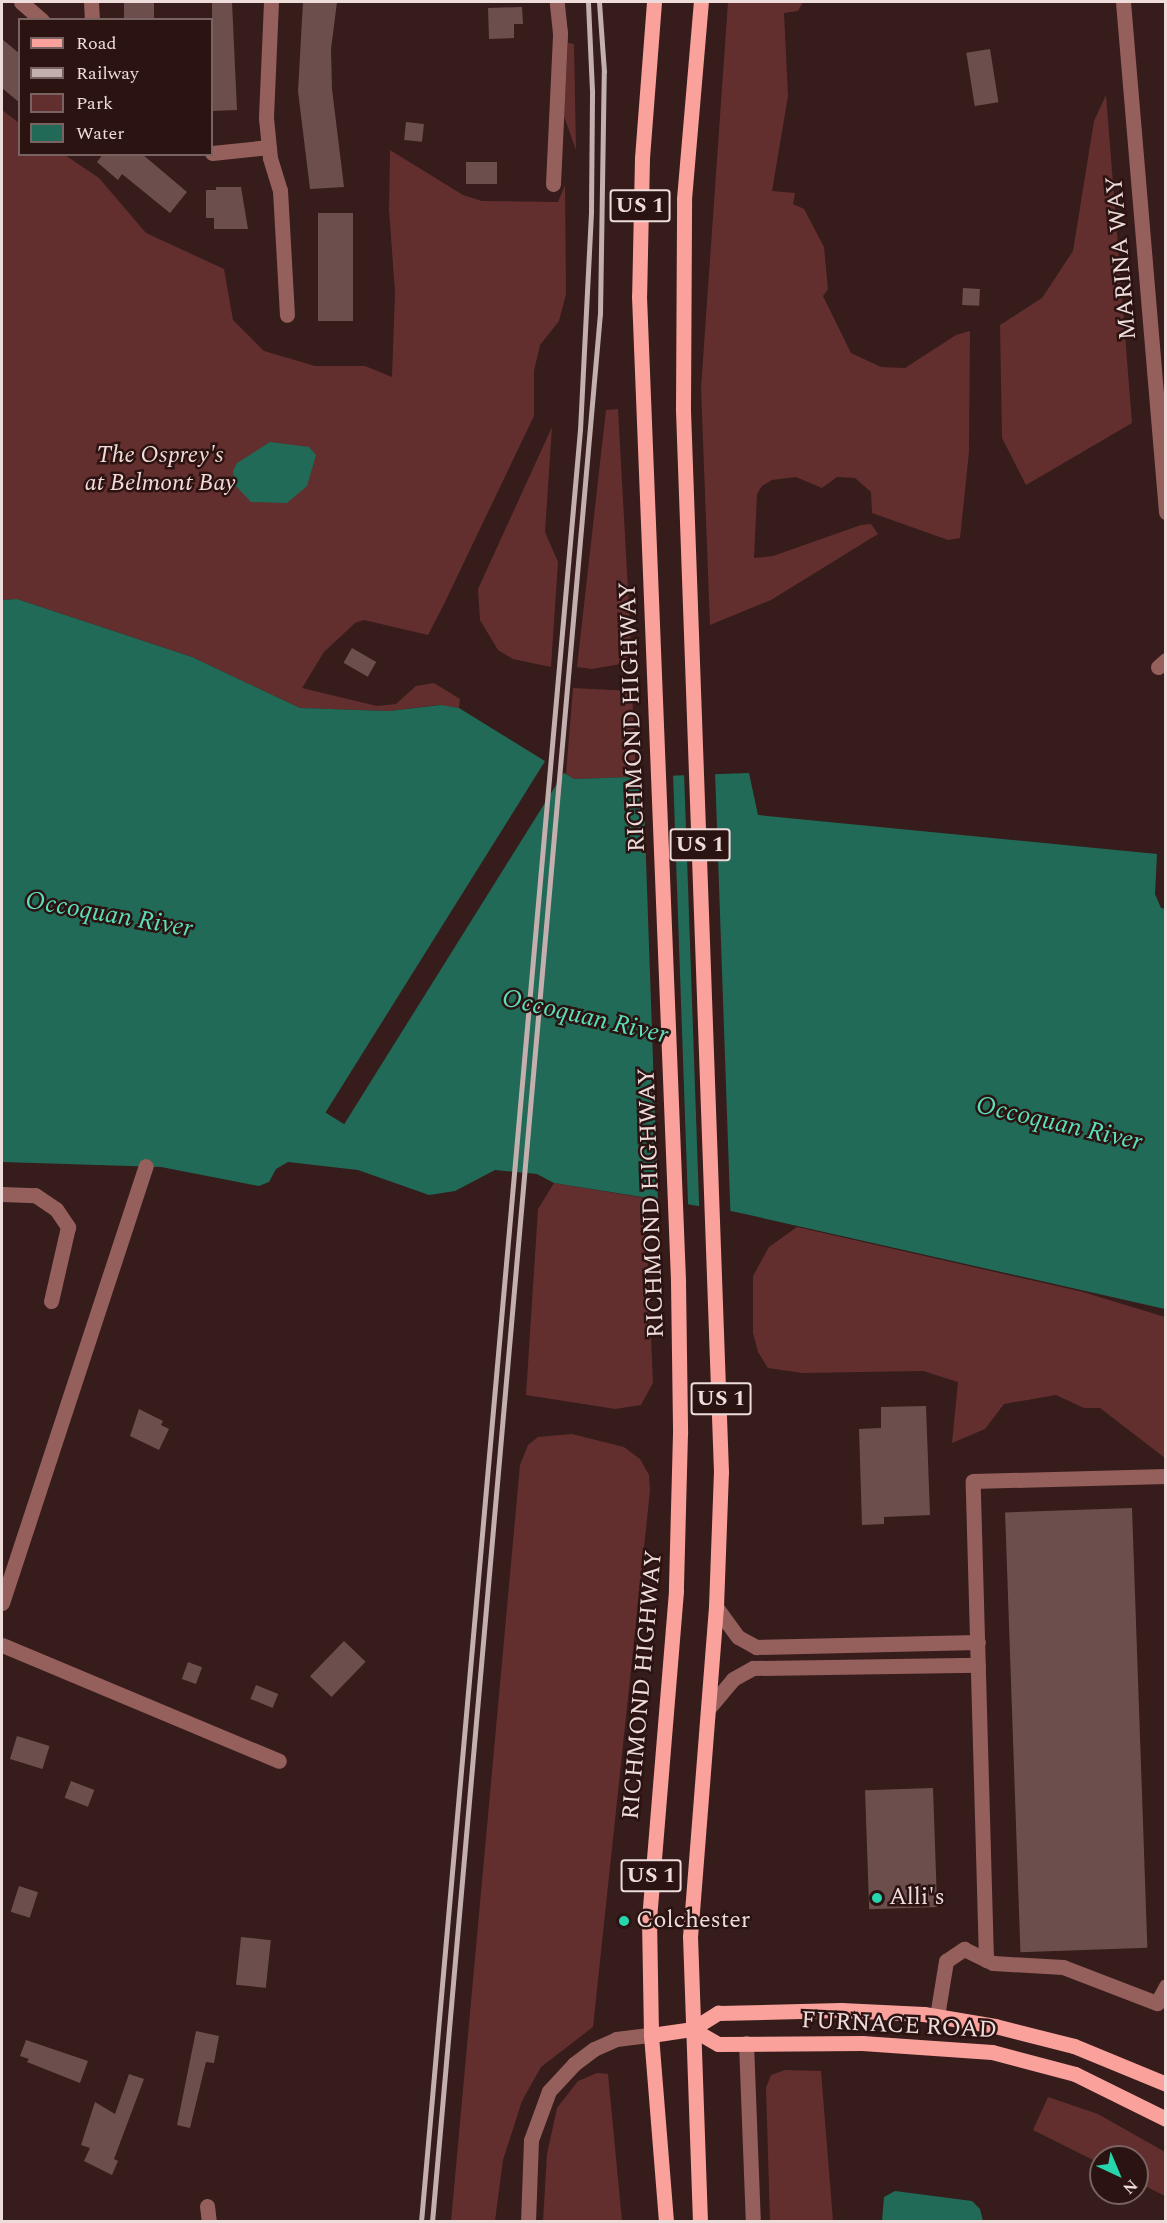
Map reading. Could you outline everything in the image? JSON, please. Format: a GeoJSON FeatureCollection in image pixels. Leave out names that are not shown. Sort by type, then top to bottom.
{"type":"FeatureCollection","features":[{"type":"Feature","properties":{"kind":"main road","name":"RICHMOND HIGHWAY"},"geometry":{"type":"LineString","coordinates":[[654,2],[639,228],[678,1282],[677,1580],[651,1858],[651,2035],[666,2222]]}},
{"type":"Feature","properties":{"kind":"main road","name":"US 1"},"geometry":{"type":"LineString","coordinates":[[700,2222],[692,2029],[691,1903],[716,1606],[721,1472],[717,1281],[683,409],[684,199],[701,2]]}},
{"type":"Feature","properties":{"kind":"main road","name":"FURNACE ROAD"},"geometry":{"type":"LineString","coordinates":[[651,2035],[692,2029],[718,2013],[841,2010],[938,2016],[1074,2046],[1166,2084]]}},
{"type":"Feature","properties":{"kind":"main road","name":"FURNACE ROAD"},"geometry":{"type":"LineString","coordinates":[[692,2029],[718,2044],[903,2044],[992,2052],[1075,2074],[1165,2117]]}},
{"type":"Feature","properties":{"kind":"street"},"geometry":{"type":"LineString","coordinates":[[21,2],[40,18]]}},
{"type":"Feature","properties":{"kind":"street"},"geometry":{"type":"LineString","coordinates":[[91,2],[92,18]]}},
{"type":"Feature","properties":{"kind":"street"},"geometry":{"type":"LineString","coordinates":[[271,2],[266,61],[269,147],[280,190],[287,315]]}},
{"type":"Feature","properties":{"kind":"street"},"geometry":{"type":"LineString","coordinates":[[553,184],[560,33],[556,2]]}},
{"type":"Feature","properties":{"kind":"street","name":"MARINA WAY"},"geometry":{"type":"LineString","coordinates":[[1123,2],[1161,411],[1166,512]]}},
{"type":"Feature","properties":{"kind":"street"},"geometry":{"type":"LineString","coordinates":[[213,153],[269,147]]}},
{"type":"Feature","properties":{"kind":"street"},"geometry":{"type":"LineString","coordinates":[[2,1603],[146,1166]]}},
{"type":"Feature","properties":{"kind":"street"},"geometry":{"type":"LineString","coordinates":[[2,1194],[35,1195],[56,1209],[68,1227],[51,1301]]}},
{"type":"Feature","properties":{"kind":"street"},"geometry":{"type":"LineString","coordinates":[[986,1960],[973,1481],[1166,1476]]}},
{"type":"Feature","properties":{"kind":"street"},"geometry":{"type":"LineString","coordinates":[[716,1606],[738,1637],[756,1647],[978,1642]]}},
{"type":"Feature","properties":{"kind":"street"},"geometry":{"type":"LineString","coordinates":[[2,1645],[279,1761]]}},
{"type":"Feature","properties":{"kind":"street"},"geometry":{"type":"LineString","coordinates":[[708,1709],[733,1679],[753,1668],[978,1665]]}},
{"type":"Feature","properties":{"kind":"street"},"geometry":{"type":"LineString","coordinates":[[938,2016],[946,1960],[964,1949],[986,1960],[1063,1967],[1157,2003],[1166,1986]]}},
{"type":"Feature","properties":{"kind":"street","name":"FURNACE ROAD"},"geometry":{"type":"LineString","coordinates":[[528,2222],[531,2140],[549,2091],[574,2064],[594,2049],[616,2039],[651,2035]]}},
{"type":"Feature","properties":{"kind":"street"},"geometry":{"type":"LineString","coordinates":[[746,2043],[753,2222]]}},
{"type":"Feature","properties":{"kind":"green space"},"geometry":{"type":"Polygon","coordinates":[[[728,2],[803,2],[798,11],[784,13],[788,96],[772,191],[795,193],[793,204],[804,209],[824,247],[828,289],[823,296],[851,353],[881,367],[905,368],[956,335],[970,331],[969,452],[960,538],[948,540],[872,513],[871,492],[855,478],[837,477],[822,488],[796,477],[772,480],[762,486],[757,494],[754,558],[773,556],[861,525],[871,524],[878,534],[771,600],[710,625],[701,388],[728,2]]]}},
{"type":"Feature","properties":{"kind":"green space"},"geometry":{"type":"Polygon","coordinates":[[[568,43],[574,44],[576,150],[564,116],[568,43]]]}},
{"type":"Feature","properties":{"kind":"green space"},"geometry":{"type":"Polygon","coordinates":[[[1106,95],[1132,423],[1026,485],[1002,438],[1000,325],[1042,298],[1073,251],[1094,121],[1106,95]]]}},
{"type":"Feature","properties":{"kind":"green space","name":"The Osprey's at Belmont Bay"},"geometry":{"type":"Polygon","coordinates":[[[2,110],[18,122],[18,156],[66,156],[99,178],[146,233],[224,269],[233,320],[264,351],[315,366],[365,366],[392,377],[395,292],[389,210],[390,150],[463,195],[482,201],[558,202],[565,185],[566,294],[559,321],[540,345],[534,371],[534,416],[428,635],[364,620],[355,623],[324,652],[302,688],[377,706],[396,704],[416,686],[434,683],[460,699],[459,708],[438,705],[389,711],[300,708],[192,657],[17,599],[2,600],[2,110]]]}},
{"type":"Feature","properties":{"kind":"green space"},"geometry":{"type":"Polygon","coordinates":[[[618,409],[632,662],[592,669],[577,667],[606,410],[618,409]]]}},
{"type":"Feature","properties":{"kind":"green space"},"geometry":{"type":"Polygon","coordinates":[[[552,427],[545,532],[558,562],[551,667],[513,659],[498,650],[480,620],[478,589],[552,427]]]}},
{"type":"Feature","properties":{"kind":"green space"},"geometry":{"type":"Polygon","coordinates":[[[573,688],[632,691],[636,777],[574,779],[566,774],[573,688]]]}},
{"type":"Feature","properties":{"kind":"green space"},"geometry":{"type":"Polygon","coordinates":[[[554,1183],[645,1198],[653,1383],[641,1405],[615,1409],[526,1395],[538,1209],[554,1183]]]}},
{"type":"Feature","properties":{"kind":"green space"},"geometry":{"type":"Polygon","coordinates":[[[797,1227],[1083,1292],[1165,1317],[1165,1458],[1100,1408],[1084,1408],[1056,1395],[1004,1404],[985,1429],[952,1443],[958,1382],[923,1371],[802,1373],[768,1368],[758,1352],[753,1333],[753,1276],[769,1247],[797,1227]]]}},
{"type":"Feature","properties":{"kind":"green space"},"geometry":{"type":"Polygon","coordinates":[[[572,1434],[624,1447],[640,1459],[649,1475],[650,1491],[593,2027],[541,2067],[522,2101],[503,2160],[495,2221],[451,2221],[520,1465],[528,1445],[538,1437],[572,1434]]]}},
{"type":"Feature","properties":{"kind":"green space"},"geometry":{"type":"Polygon","coordinates":[[[785,2070],[821,2071],[833,2221],[770,2221],[766,2088],[771,2075],[785,2070]]]}},
{"type":"Feature","properties":{"kind":"green space"},"geometry":{"type":"Polygon","coordinates":[[[597,2073],[608,2074],[622,2221],[543,2221],[547,2154],[557,2108],[578,2081],[597,2073]]]}},
{"type":"Feature","properties":{"kind":"green space"},"geometry":{"type":"Polygon","coordinates":[[[1048,2097],[1098,2114],[1165,2152],[1165,2196],[1149,2188],[1149,2145],[1089,2145],[1089,2158],[1033,2130],[1048,2097]]]}},
{"type":"Feature","properties":{"kind":"water"},"geometry":{"type":"Polygon","coordinates":[[[270,442],[309,447],[316,455],[307,486],[287,503],[251,502],[235,485],[233,471],[237,463],[270,442]]]}},
{"type":"Feature","properties":{"kind":"water","name":"Occoquan River"},"geometry":{"type":"Polygon","coordinates":[[[17,599],[192,657],[300,708],[389,711],[441,705],[459,708],[574,779],[749,773],[758,815],[1157,854],[1155,894],[1161,908],[1166,909],[1165,1309],[736,1212],[554,1183],[537,1174],[495,1170],[455,1191],[429,1195],[358,1170],[288,1162],[276,1169],[269,1182],[259,1186],[161,1167],[2,1162],[2,600],[17,599]]]}},
{"type":"Feature","properties":{"kind":"water"},"geometry":{"type":"Polygon","coordinates":[[[895,2191],[972,2201],[980,2209],[983,2221],[882,2221],[884,2197],[895,2191]]]}},
{"type":"Feature","properties":{"kind":"pier"},"geometry":{"type":"Polygon","coordinates":[[[547,758],[566,770],[344,1124],[325,1112],[547,758]]]}},
{"type":"Feature","properties":{"kind":"pier"},"geometry":{"type":"Polygon","coordinates":[[[715,771],[730,1215],[700,1216],[684,772],[715,771]]]}},
{"type":"Feature","properties":{"kind":"pier"},"geometry":{"type":"Polygon","coordinates":[[[673,773],[688,1208],[658,1209],[643,774],[673,773]]]}},
{"type":"Feature","properties":{"kind":"building"},"geometry":{"type":"Polygon","coordinates":[[[124,2],[154,2],[154,18],[124,18],[124,2]]]}},
{"type":"Feature","properties":{"kind":"building"},"geometry":{"type":"Polygon","coordinates":[[[212,2],[232,2],[237,110],[213,111],[212,2]]]}},
{"type":"Feature","properties":{"kind":"building"},"geometry":{"type":"Polygon","coordinates":[[[303,2],[337,2],[331,49],[332,89],[344,187],[310,189],[298,91],[303,2]]]}},
{"type":"Feature","properties":{"kind":"building"},"geometry":{"type":"Polygon","coordinates":[[[522,7],[523,24],[514,24],[514,38],[489,39],[488,8],[522,7]]]}},
{"type":"Feature","properties":{"kind":"building"},"geometry":{"type":"Polygon","coordinates":[[[2,39],[18,52],[18,101],[2,88],[2,39]]]}},
{"type":"Feature","properties":{"kind":"building"},"geometry":{"type":"Polygon","coordinates":[[[990,49],[998,102],[975,106],[966,53],[990,49]]]}},
{"type":"Feature","properties":{"kind":"building"},"geometry":{"type":"Polygon","coordinates":[[[406,122],[424,124],[422,142],[404,140],[406,122]]]}},
{"type":"Feature","properties":{"kind":"building"},"geometry":{"type":"Polygon","coordinates":[[[102,156],[144,156],[187,192],[170,213],[122,174],[118,180],[97,162],[102,156]]]}},
{"type":"Feature","properties":{"kind":"building"},"geometry":{"type":"Polygon","coordinates":[[[466,162],[497,162],[497,184],[466,184],[466,162]]]}},
{"type":"Feature","properties":{"kind":"building"},"geometry":{"type":"Polygon","coordinates":[[[216,187],[241,187],[248,229],[214,229],[214,218],[206,218],[206,190],[216,190],[216,187]]]}},
{"type":"Feature","properties":{"kind":"building"},"geometry":{"type":"Polygon","coordinates":[[[318,213],[353,213],[353,321],[318,321],[318,213]]]}},
{"type":"Feature","properties":{"kind":"building"},"geometry":{"type":"Polygon","coordinates":[[[963,288],[980,289],[979,306],[962,305],[963,288]]]}},
{"type":"Feature","properties":{"kind":"building"},"geometry":{"type":"Polygon","coordinates":[[[352,648],[376,662],[368,677],[344,663],[352,648]]]}},
{"type":"Feature","properties":{"kind":"building"},"geometry":{"type":"Polygon","coordinates":[[[926,1406],[930,1515],[884,1517],[884,1524],[862,1525],[859,1429],[881,1428],[881,1407],[926,1406]]]}},
{"type":"Feature","properties":{"kind":"building"},"geometry":{"type":"Polygon","coordinates":[[[139,1409],[163,1421],[161,1425],[169,1429],[159,1450],[130,1436],[139,1409]]]}},
{"type":"Feature","properties":{"kind":"building"},"geometry":{"type":"Polygon","coordinates":[[[1132,1508],[1147,1948],[1020,1952],[1005,1512],[1132,1508]]]}},
{"type":"Feature","properties":{"kind":"building"},"geometry":{"type":"Polygon","coordinates":[[[344,1641],[366,1662],[332,1697],[310,1676],[344,1641]]]}},
{"type":"Feature","properties":{"kind":"building"},"geometry":{"type":"Polygon","coordinates":[[[188,1662],[202,1667],[196,1684],[182,1679],[188,1662]]]}},
{"type":"Feature","properties":{"kind":"building"},"geometry":{"type":"Polygon","coordinates":[[[256,1685],[278,1694],[273,1708],[250,1699],[256,1685]]]}},
{"type":"Feature","properties":{"kind":"building"},"geometry":{"type":"Polygon","coordinates":[[[17,1736],[50,1746],[42,1769],[10,1759],[17,1736]]]}},
{"type":"Feature","properties":{"kind":"building"},"geometry":{"type":"Polygon","coordinates":[[[71,1781],[94,1790],[88,1807],[65,1798],[71,1781]]]}},
{"type":"Feature","properties":{"kind":"building"},"geometry":{"type":"Polygon","coordinates":[[[933,1788],[937,1907],[869,1909],[865,1790],[933,1788]]]}},
{"type":"Feature","properties":{"kind":"building"},"geometry":{"type":"Polygon","coordinates":[[[19,1886],[38,1892],[30,1918],[11,1912],[19,1886]]]}},
{"type":"Feature","properties":{"kind":"building"},"geometry":{"type":"Polygon","coordinates":[[[241,1937],[271,1940],[266,1988],[236,1985],[241,1937]]]}},
{"type":"Feature","properties":{"kind":"building"},"geometry":{"type":"Polygon","coordinates":[[[196,2031],[219,2036],[214,2063],[206,2062],[190,2128],[177,2125],[196,2031]]]}},
{"type":"Feature","properties":{"kind":"building"},"geometry":{"type":"Polygon","coordinates":[[[26,2040],[88,2061],[80,2083],[27,2062],[29,2059],[20,2056],[26,2040]]]}},
{"type":"Feature","properties":{"kind":"building"},"geometry":{"type":"Polygon","coordinates":[[[129,2074],[144,2079],[114,2159],[118,2161],[112,2175],[84,2161],[90,2148],[81,2145],[95,2102],[115,2114],[129,2074]]]}},
{"type":"Feature","properties":{"kind":"railway"},"geometry":{"type":"LineString","coordinates":[[421,2222],[580,430],[591,211],[592,91],[588,2]]}},
{"type":"Feature","properties":{"kind":"railway"},"geometry":{"type":"LineString","coordinates":[[432,2222],[600,314],[604,72],[599,2]]}},
{"type":"Feature","properties":{"kind":"place","name":"Alli's"},"geometry":{"type":"Point","coordinates":[877,1898]}},
{"type":"Feature","properties":{"kind":"place","name":"Colchester"},"geometry":{"type":"Point","coordinates":[624,1921]}}]}
